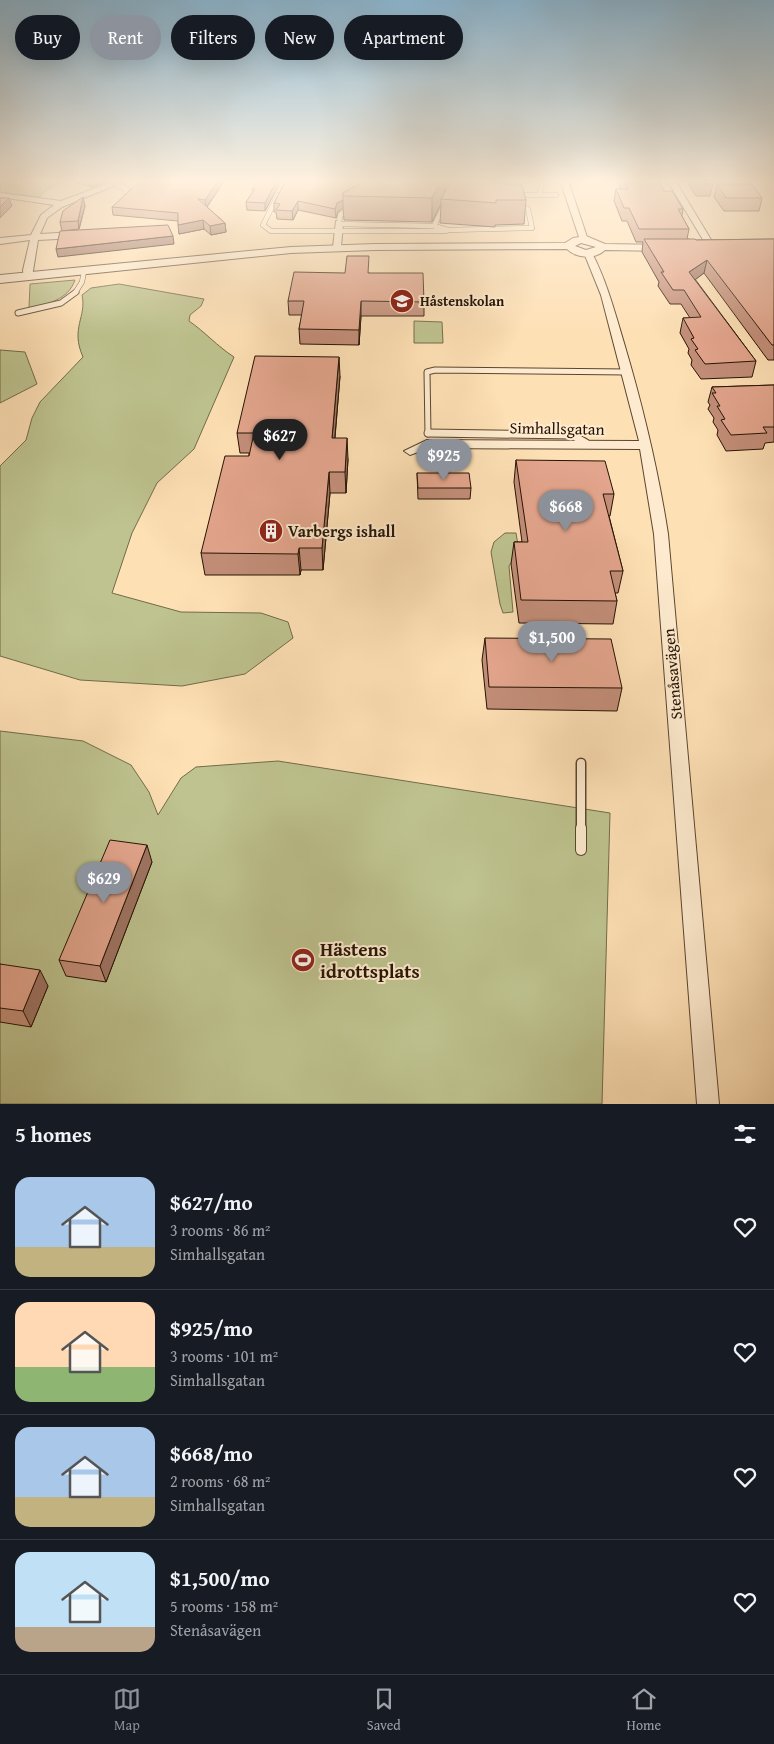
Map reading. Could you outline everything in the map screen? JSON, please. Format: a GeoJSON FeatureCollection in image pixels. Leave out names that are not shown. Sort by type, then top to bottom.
{"type":"FeatureCollection","features":[{"type":"Feature","properties":{"kind":"street"},"geometry":{"type":"LineString","coordinates":[[27,274],[38,232]]}},
{"type":"Feature","properties":{"kind":"street","name":"Stenåsavägen"},"geometry":{"type":"LineString","coordinates":[[585,232],[604,291],[646,445],[661,534],[708,1104]]}},
{"type":"Feature","properties":{"kind":"street"},"geometry":{"type":"LineString","coordinates":[[706,232],[717,248]]}},
{"type":"Feature","properties":{"kind":"street"},"geometry":{"type":"LineString","coordinates":[[337,247],[338,233]]}},
{"type":"Feature","properties":{"kind":"street"},"geometry":{"type":"LineString","coordinates":[[0,241],[36,236],[85,234]]}},
{"type":"Feature","properties":{"kind":"street"},"geometry":{"type":"LineString","coordinates":[[0,279],[27,274],[84,271],[337,247],[569,246],[573,242],[591,247],[675,248]]}},
{"type":"Feature","properties":{"kind":"street"},"geometry":{"type":"LineString","coordinates":[[694,248],[717,248]]}},
{"type":"Feature","properties":{"kind":"street","name":"Simhallsgatan"},"geometry":{"type":"LineString","coordinates":[[410,451],[427,444],[646,445]]}},
{"type":"Feature","properties":{"kind":"lane"},"geometry":{"type":"LineString","coordinates":[[270,232],[441,232]]}},
{"type":"Feature","properties":{"kind":"lane"},"geometry":{"type":"LineString","coordinates":[[18,314],[46,309],[66,301],[77,292],[84,271]]}},
{"type":"Feature","properties":{"kind":"lane"},"geometry":{"type":"LineString","coordinates":[[591,445],[579,441],[572,435],[428,434],[427,372],[443,370],[627,372]]}},
{"type":"Feature","properties":{"kind":"lane"},"geometry":{"type":"LineString","coordinates":[[581,763],[581,850]]}},
{"type":"Feature","properties":{"kind":"green space"},"geometry":{"type":"Polygon","coordinates":[[[75,280],[72,287],[62,297],[50,303],[29,308],[30,284],[75,280]]]}},
{"type":"Feature","properties":{"kind":"green space"},"geometry":{"type":"Polygon","coordinates":[[[119,284],[204,299],[201,306],[190,315],[189,321],[234,357],[194,449],[157,483],[132,533],[112,593],[181,612],[261,613],[288,622],[293,638],[245,674],[182,686],[80,680],[0,656],[0,466],[26,440],[32,418],[40,402],[83,357],[78,338],[83,303],[82,295],[91,288],[119,284]]]}},
{"type":"Feature","properties":{"kind":"green space"},"geometry":{"type":"Polygon","coordinates":[[[414,321],[442,322],[443,343],[414,343],[414,321]]]}},
{"type":"Feature","properties":{"kind":"green space"},"geometry":{"type":"Polygon","coordinates":[[[0,350],[25,352],[37,384],[0,403],[0,350]]]}},
{"type":"Feature","properties":{"kind":"green space"},"geometry":{"type":"Polygon","coordinates":[[[505,533],[516,533],[519,551],[509,566],[513,612],[503,613],[491,552],[494,542],[505,533]]]}},
{"type":"Feature","properties":{"kind":"green space","name":"Hästens idrottsplats"},"geometry":{"type":"Polygon","coordinates":[[[0,731],[83,741],[131,765],[149,792],[158,815],[181,778],[196,767],[278,761],[610,813],[602,1104],[0,1104],[0,731]]]}},
{"type":"Feature","properties":{"kind":"building"},"geometry":{"type":"Polygon","coordinates":[[[60,232],[171,232],[173,236],[56,249],[60,232]]]}},
{"type":"Feature","properties":{"kind":"building"},"geometry":{"type":"Polygon","coordinates":[[[644,239],[774,239],[774,345],[772,345],[707,260],[689,272],[756,361],[705,364],[695,350],[698,349],[691,339],[694,338],[683,318],[701,317],[684,290],[673,290],[661,272],[664,272],[644,239]]]}},
{"type":"Feature","properties":{"kind":"building"},"geometry":{"type":"Polygon","coordinates":[[[347,256],[369,256],[368,273],[423,273],[424,302],[361,301],[359,330],[299,329],[304,301],[288,301],[294,272],[345,273],[347,256]]]}},
{"type":"Feature","properties":{"kind":"building"},"geometry":{"type":"Polygon","coordinates":[[[255,356],[339,357],[332,438],[347,438],[345,472],[329,472],[322,548],[299,548],[298,554],[201,553],[225,456],[249,456],[254,433],[237,433],[255,356]]]}},
{"type":"Feature","properties":{"kind":"building"},"geometry":{"type":"Polygon","coordinates":[[[774,385],[774,427],[763,427],[767,433],[731,435],[721,420],[725,419],[717,406],[720,406],[712,393],[716,393],[712,387],[774,385]]]}},
{"type":"Feature","properties":{"kind":"building"},"geometry":{"type":"Polygon","coordinates":[[[516,460],[605,461],[614,494],[603,494],[623,571],[610,571],[617,601],[521,600],[514,542],[528,542],[516,460]]]}},
{"type":"Feature","properties":{"kind":"building"},"geometry":{"type":"Polygon","coordinates":[[[417,473],[469,473],[471,488],[418,488],[417,473]]]}},
{"type":"Feature","properties":{"kind":"building"},"geometry":{"type":"Polygon","coordinates":[[[485,638],[611,639],[622,688],[489,687],[485,638]]]}},
{"type":"Feature","properties":{"kind":"building"},"geometry":{"type":"Polygon","coordinates":[[[110,840],[147,845],[100,966],[59,960],[110,840]]]}},
{"type":"Feature","properties":{"kind":"building"},"geometry":{"type":"Polygon","coordinates":[[[0,964],[40,970],[23,1011],[0,1008],[0,964]]]}},
{"type":"Feature","properties":{"kind":"place","name":"Håstenskolan"},"geometry":{"type":"Point","coordinates":[402,301]}},
{"type":"Feature","properties":{"kind":"place","name":"Varbergs ishall"},"geometry":{"type":"Point","coordinates":[271,531]}},
{"type":"Feature","properties":{"kind":"place","name":"Hästens idrottsplats"},"geometry":{"type":"Point","coordinates":[303,960]}}]}
